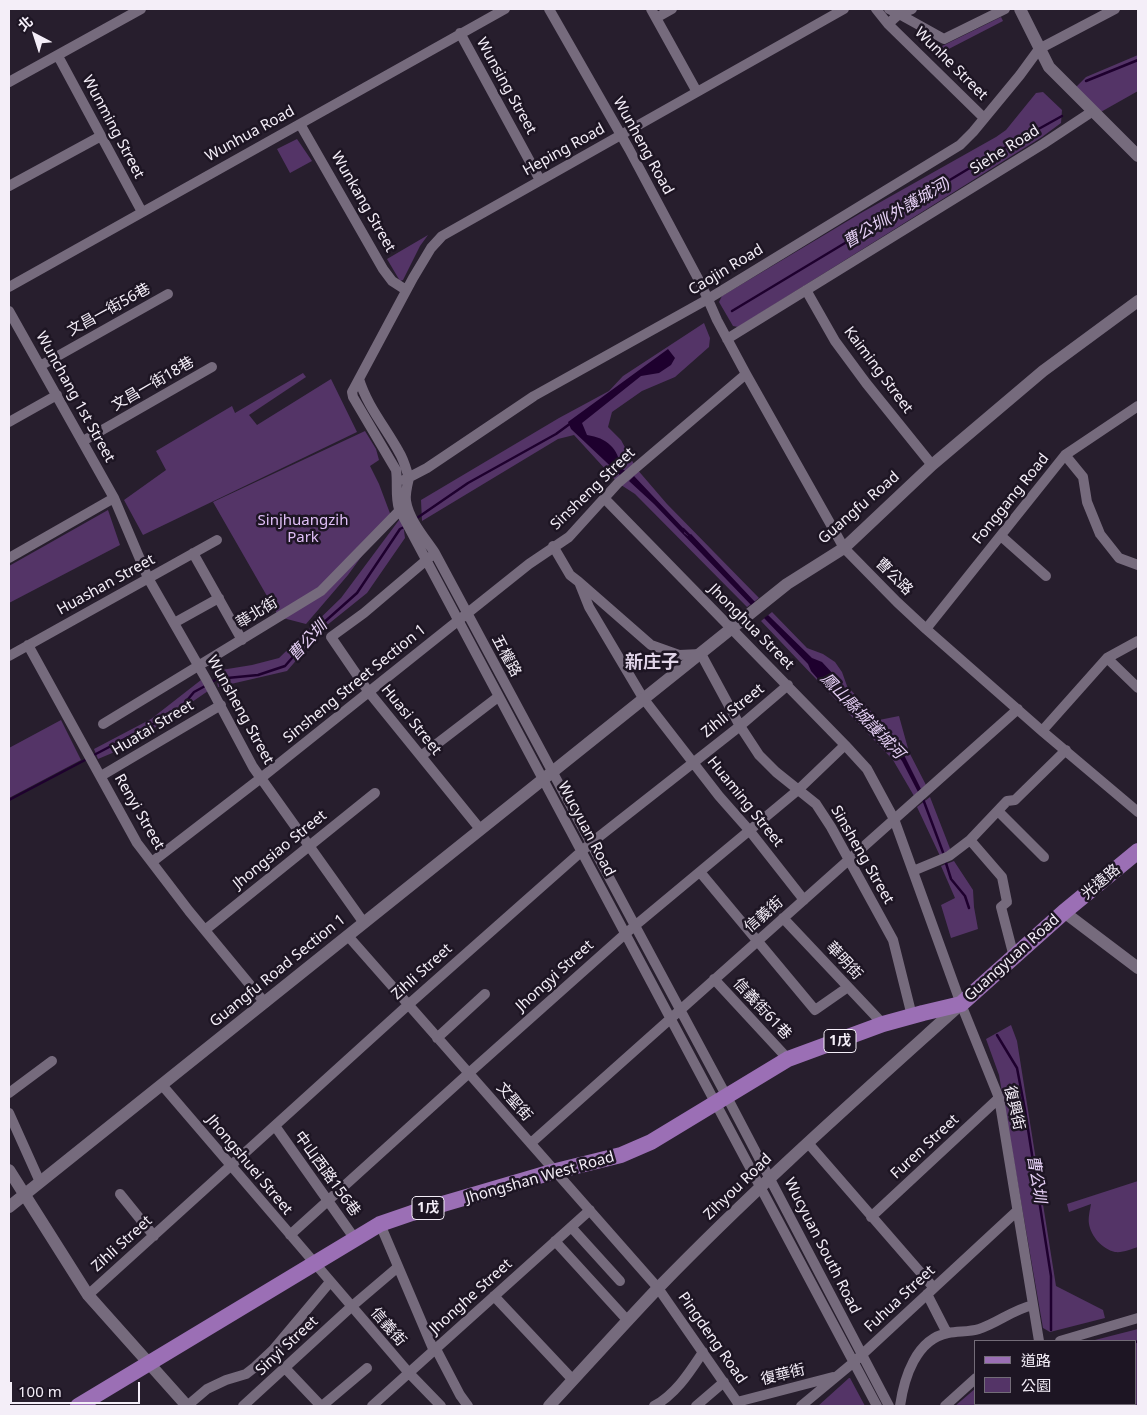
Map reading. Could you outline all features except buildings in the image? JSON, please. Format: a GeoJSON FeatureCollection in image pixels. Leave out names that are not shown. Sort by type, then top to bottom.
{"type":"FeatureCollection","features":[{"type":"Feature","properties":{"kind":"main road","name":"光遠路"},"geometry":{"type":"LineString","coordinates":[[1064,912],[1138,851]]}},
{"type":"Feature","properties":{"kind":"main road","name":"Guangyuan Road"},"geometry":{"type":"LineString","coordinates":[[961,1004],[1064,912]]}},
{"type":"Feature","properties":{"kind":"main road","name":"Jhongshan West Road"},"geometry":{"type":"LineString","coordinates":[[78,1406],[380,1224],[412,1213],[621,1155],[651,1142],[788,1059],[883,1024],[961,1004]]}},
{"type":"Feature","properties":{"kind":"street"},"geometry":{"type":"LineString","coordinates":[[9,82],[141,9]]}},
{"type":"Feature","properties":{"kind":"street","name":"Wunhua Road"},"geometry":{"type":"LineString","coordinates":[[9,287],[460,33],[506,9]]}},
{"type":"Feature","properties":{"kind":"street","name":"Wunheng Road"},"geometry":{"type":"LineString","coordinates":[[548,9],[621,136],[708,299]]}},
{"type":"Feature","properties":{"kind":"street"},"geometry":{"type":"LineString","coordinates":[[672,9],[653,13],[697,92]]}},
{"type":"Feature","properties":{"kind":"street","name":"Heping Road"},"geometry":{"type":"LineString","coordinates":[[398,482],[396,470],[353,398],[352,392],[430,248],[442,236],[844,9]]}},
{"type":"Feature","properties":{"kind":"street","name":"Wunhe Street"},"geometry":{"type":"LineString","coordinates":[[876,9],[888,24],[984,118]]}},
{"type":"Feature","properties":{"kind":"street"},"geometry":{"type":"LineString","coordinates":[[894,11],[912,9]]}},
{"type":"Feature","properties":{"kind":"street"},"geometry":{"type":"LineString","coordinates":[[894,11],[944,39],[1005,9]]}},
{"type":"Feature","properties":{"kind":"street"},"geometry":{"type":"LineString","coordinates":[[1020,9],[1049,67],[1138,156]]}},
{"type":"Feature","properties":{"kind":"street"},"geometry":{"type":"LineString","coordinates":[[1039,48],[1115,9]]}},
{"type":"Feature","properties":{"kind":"street"},"geometry":{"type":"LineString","coordinates":[[888,24],[894,11]]}},
{"type":"Feature","properties":{"kind":"street","name":"Wunsing Street"},"geometry":{"type":"LineString","coordinates":[[460,33],[540,180]]}},
{"type":"Feature","properties":{"kind":"street","name":"Caojin Road"},"geometry":{"type":"LineString","coordinates":[[398,482],[427,468],[534,396],[708,299],[954,150],[973,132],[1020,75],[1039,48]]}},
{"type":"Feature","properties":{"kind":"street","name":"Wunming Street"},"geometry":{"type":"LineString","coordinates":[[58,56],[142,212]]}},
{"type":"Feature","properties":{"kind":"street","name":"Siehe Road"},"geometry":{"type":"LineString","coordinates":[[727,339],[1044,144],[1093,111]]}},
{"type":"Feature","properties":{"kind":"street","name":"Wunkang Street"},"geometry":{"type":"LineString","coordinates":[[300,124],[392,281],[406,290]]}},
{"type":"Feature","properties":{"kind":"street"},"geometry":{"type":"LineString","coordinates":[[9,186],[101,136]]}},
{"type":"Feature","properties":{"kind":"street","name":"Kaiming Street"},"geometry":{"type":"LineString","coordinates":[[806,290],[835,341],[932,465]]}},
{"type":"Feature","properties":{"kind":"street","name":"文昌一街56巷"},"geometry":{"type":"LineString","coordinates":[[40,366],[168,294]]}},
{"type":"Feature","properties":{"kind":"street","name":"曹公路"},"geometry":{"type":"LineString","coordinates":[[708,299],[746,374],[844,548],[926,629],[1138,812]]}},
{"type":"Feature","properties":{"kind":"street","name":"Guangfu Road"},"geometry":{"type":"LineString","coordinates":[[547,776],[643,698],[702,654],[787,584],[844,548],[932,465],[1054,362],[1138,301]]}},
{"type":"Feature","properties":{"kind":"street","name":"Wunchang 1st Street"},"geometry":{"type":"LineString","coordinates":[[9,311],[114,498]]}},
{"type":"Feature","properties":{"kind":"street","name":"文昌一街18巷"},"geometry":{"type":"LineString","coordinates":[[83,441],[212,367]]}},
{"type":"Feature","properties":{"kind":"street","name":"Sinsheng Street"},"geometry":{"type":"LineString","coordinates":[[458,621],[553,546],[569,537],[626,476],[701,410],[746,374]]}},
{"type":"Feature","properties":{"kind":"street"},"geometry":{"type":"LineString","coordinates":[[359,379],[365,395],[400,453],[409,478],[404,509]]}},
{"type":"Feature","properties":{"kind":"street"},"geometry":{"type":"LineString","coordinates":[[9,422],[57,395]]}},
{"type":"Feature","properties":{"kind":"street","name":"Fonggang Road"},"geometry":{"type":"LineString","coordinates":[[926,629],[1065,456],[1138,406]]}},
{"type":"Feature","properties":{"kind":"street"},"geometry":{"type":"LineString","coordinates":[[1065,456],[1083,477],[1087,502],[1100,534],[1119,558],[1138,566]]}},
{"type":"Feature","properties":{"kind":"street","name":"Wucyuan Road"},"geometry":{"type":"LineString","coordinates":[[398,482],[396,501],[404,509],[415,530],[426,560],[498,697],[591,843],[679,1009],[721,1100],[765,1184]]}},
{"type":"Feature","properties":{"kind":"street"},"geometry":{"type":"LineString","coordinates":[[9,558],[114,498]]}},
{"type":"Feature","properties":{"kind":"street","name":"Wunsheng Street"},"geometry":{"type":"LineString","coordinates":[[114,498],[148,578],[209,684],[253,767],[364,923]]}},
{"type":"Feature","properties":{"kind":"street","name":"Jhonghua Street"},"geometry":{"type":"LineString","coordinates":[[604,498],[788,685],[867,769],[894,819],[961,1004]]}},
{"type":"Feature","properties":{"kind":"street","name":"華北街"},"geometry":{"type":"LineString","coordinates":[[103,724],[321,591],[404,509]]}},
{"type":"Feature","properties":{"kind":"street","name":"五權路"},"geometry":{"type":"LineString","coordinates":[[415,530],[435,553],[547,776]]}},
{"type":"Feature","properties":{"kind":"street"},"geometry":{"type":"LineString","coordinates":[[1001,536],[1046,576]]}},
{"type":"Feature","properties":{"kind":"street","name":"Huashan Street"},"geometry":{"type":"LineString","coordinates":[[9,656],[217,540]]}},
{"type":"Feature","properties":{"kind":"street","name":"Huaming Street"},"geometry":{"type":"LineString","coordinates":[[553,546],[570,575],[580,582],[589,607],[643,698],[719,796],[750,830],[804,900]]}},
{"type":"Feature","properties":{"kind":"street"},"geometry":{"type":"LineString","coordinates":[[193,553],[242,640]]}},
{"type":"Feature","properties":{"kind":"street","name":"Huasi Street"},"geometry":{"type":"LineString","coordinates":[[435,553],[364,613],[331,638],[368,692],[480,829]]}},
{"type":"Feature","properties":{"kind":"street"},"geometry":{"type":"LineString","coordinates":[[580,582],[651,645],[679,655],[702,654]]}},
{"type":"Feature","properties":{"kind":"street"},"geometry":{"type":"LineString","coordinates":[[174,623],[218,598]]}},
{"type":"Feature","properties":{"kind":"street","name":"Sinsheng Street Section 1"},"geometry":{"type":"LineString","coordinates":[[152,862],[458,621]]}},
{"type":"Feature","properties":{"kind":"street"},"geometry":{"type":"LineString","coordinates":[[1042,731],[1106,658],[1138,641]]}},
{"type":"Feature","properties":{"kind":"street","name":"Renyi Street"},"geometry":{"type":"LineString","coordinates":[[28,645],[137,844],[265,1003]]}},
{"type":"Feature","properties":{"kind":"street","name":"Sinsheng Street"},"geometry":{"type":"LineString","coordinates":[[702,654],[740,726],[759,755],[776,772],[816,804],[831,826],[893,940],[912,1016]]}},
{"type":"Feature","properties":{"kind":"street"},"geometry":{"type":"LineString","coordinates":[[1106,658],[1138,688]]}},
{"type":"Feature","properties":{"kind":"street","name":"Zihli Street"},"geometry":{"type":"LineString","coordinates":[[88,1295],[408,1005],[591,843],[740,726],[788,685]]}},
{"type":"Feature","properties":{"kind":"street"},"geometry":{"type":"LineString","coordinates":[[421,756],[498,697]]}},
{"type":"Feature","properties":{"kind":"street","name":"Huatai Street"},"geometry":{"type":"LineString","coordinates":[[101,776],[220,705]]}},
{"type":"Feature","properties":{"kind":"street","name":"信義街"},"geometry":{"type":"LineString","coordinates":[[531,1143],[679,1009],[849,861],[1018,709]]}},
{"type":"Feature","properties":{"kind":"street","name":"Jhongyi Street"},"geometry":{"type":"LineString","coordinates":[[290,1235],[468,1073],[625,934],[798,790],[845,745]]}},
{"type":"Feature","properties":{"kind":"street"},"geometry":{"type":"LineString","coordinates":[[913,871],[945,858],[970,840],[1007,801],[1015,800],[1066,750]]}},
{"type":"Feature","properties":{"kind":"street","name":"Wucyuan Road"},"geometry":{"type":"LineString","coordinates":[[547,776],[581,852],[670,1018],[721,1100]]}},
{"type":"Feature","properties":{"kind":"street","name":"Guangfu Road Section 1"},"geometry":{"type":"LineString","coordinates":[[9,1207],[547,776]]}},
{"type":"Feature","properties":{"kind":"street","name":"Jhongsiao Street"},"geometry":{"type":"LineString","coordinates":[[205,930],[374,793]]}},
{"type":"Feature","properties":{"kind":"street"},"geometry":{"type":"LineString","coordinates":[[998,811],[1044,857]]}},
{"type":"Feature","properties":{"kind":"street"},"geometry":{"type":"LineString","coordinates":[[970,840],[1002,877],[1008,902],[1001,907],[1014,957]]}},
{"type":"Feature","properties":{"kind":"street"},"geometry":{"type":"LineString","coordinates":[[700,872],[815,1010],[848,987]]}},
{"type":"Feature","properties":{"kind":"street"},"geometry":{"type":"LineString","coordinates":[[1064,912],[1138,968]]}},
{"type":"Feature","properties":{"kind":"street","name":"華明街"},"geometry":{"type":"LineString","coordinates":[[783,918],[883,1024]]}},
{"type":"Feature","properties":{"kind":"street","name":"文聖街"},"geometry":{"type":"LineString","coordinates":[[348,936],[658,1288]]}},
{"type":"Feature","properties":{"kind":"street","name":"信義街61巷"},"geometry":{"type":"LineString","coordinates":[[714,979],[788,1059]]}},
{"type":"Feature","properties":{"kind":"street"},"geometry":{"type":"LineString","coordinates":[[437,1038],[485,994]]}},
{"type":"Feature","properties":{"kind":"street","name":"復興街"},"geometry":{"type":"LineString","coordinates":[[961,1004],[999,1098],[1039,1340]]}},
{"type":"Feature","properties":{"kind":"street","name":"Zihyou Road"},"geometry":{"type":"LineString","coordinates":[[549,1406],[658,1288],[808,1143],[961,1004]]}},
{"type":"Feature","properties":{"kind":"street"},"geometry":{"type":"LineString","coordinates":[[9,1094],[52,1061]]}},
{"type":"Feature","properties":{"kind":"street","name":"Jhongshuei Street"},"geometry":{"type":"LineString","coordinates":[[162,1085],[314,1264]]}},
{"type":"Feature","properties":{"kind":"street","name":"Furen Street"},"geometry":{"type":"LineString","coordinates":[[871,1217],[999,1098]]}},
{"type":"Feature","properties":{"kind":"street"},"geometry":{"type":"LineString","coordinates":[[9,1113],[40,1182]]}},
{"type":"Feature","properties":{"kind":"street","name":"中山西路156巷"},"geometry":{"type":"LineString","coordinates":[[274,1126],[355,1239]]}},
{"type":"Feature","properties":{"kind":"street"},"geometry":{"type":"LineString","coordinates":[[808,1143],[931,1291],[946,1333]]}},
{"type":"Feature","properties":{"kind":"street"},"geometry":{"type":"LineString","coordinates":[[9,1170],[88,1295],[187,1406],[207,1390],[226,1380],[246,1374],[255,1367],[273,1350],[330,1282]]}},
{"type":"Feature","properties":{"kind":"street","name":"Wucyuan South Road"},"geometry":{"type":"LineString","coordinates":[[765,1184],[858,1358],[889,1406]]}},
{"type":"Feature","properties":{"kind":"street"},"geometry":{"type":"LineString","coordinates":[[120,1194],[154,1236]]}},
{"type":"Feature","properties":{"kind":"street","name":"Jhonghe Street"},"geometry":{"type":"LineString","coordinates":[[372,1406],[590,1210]]}},
{"type":"Feature","properties":{"kind":"street","name":"Fuhua Street"},"geometry":{"type":"LineString","coordinates":[[801,1406],[858,1358],[1017,1211]]}},
{"type":"Feature","properties":{"kind":"street"},"geometry":{"type":"LineString","coordinates":[[380,1224],[435,1350],[468,1406]]}},
{"type":"Feature","properties":{"kind":"street"},"geometry":{"type":"LineString","coordinates":[[571,1227],[620,1281]]}},
{"type":"Feature","properties":{"kind":"street"},"geometry":{"type":"LineString","coordinates":[[555,1241],[628,1320]]}},
{"type":"Feature","properties":{"kind":"street","name":"信義街"},"geometry":{"type":"LineString","coordinates":[[314,1264],[409,1374],[441,1406]]}},
{"type":"Feature","properties":{"kind":"street","name":"Sinyi Street"},"geometry":{"type":"LineString","coordinates":[[243,1406],[351,1307],[398,1267]]}},
{"type":"Feature","properties":{"kind":"street","name":"Pingdeng Road"},"geometry":{"type":"LineString","coordinates":[[658,1288],[739,1404]]}},
{"type":"Feature","properties":{"kind":"street"},"geometry":{"type":"LineString","coordinates":[[494,1296],[573,1380]]}},
{"type":"Feature","properties":{"kind":"street"},"geometry":{"type":"LineString","coordinates":[[900,1406],[906,1375],[918,1355],[929,1342],[946,1333],[980,1328],[1018,1309],[1032,1305]]}},
{"type":"Feature","properties":{"kind":"street"},"geometry":{"type":"LineString","coordinates":[[1063,1340],[1138,1318]]}},
{"type":"Feature","properties":{"kind":"street"},"geometry":{"type":"LineString","coordinates":[[654,1406],[667,1398],[677,1388],[703,1352]]}},
{"type":"Feature","properties":{"kind":"street","name":"Wucyuan South Road"},"geometry":{"type":"LineString","coordinates":[[858,1358],[877,1406]]}},
{"type":"Feature","properties":{"kind":"street"},"geometry":{"type":"LineString","coordinates":[[285,1368],[322,1406],[366,1368]]}},
{"type":"Feature","properties":{"kind":"street","name":"復華街"},"geometry":{"type":"LineString","coordinates":[[739,1404],[837,1376]]}},
{"type":"Feature","properties":{"kind":"street"},"geometry":{"type":"LineString","coordinates":[[945,1406],[974,1380]]}},
{"type":"Feature","properties":{"kind":"street"},"geometry":{"type":"LineString","coordinates":[[696,1406],[724,1382]]}},
{"type":"Feature","properties":{"kind":"green space"},"geometry":{"type":"Polygon","coordinates":[[[1001,17],[1003,21],[939,54],[934,50],[1001,17]]]}},
{"type":"Feature","properties":{"kind":"green space"},"geometry":{"type":"Polygon","coordinates":[[[1138,55],[1138,91],[1099,113],[1073,90],[1086,77],[1138,55]]]}},
{"type":"Feature","properties":{"kind":"green space"},"geometry":{"type":"Polygon","coordinates":[[[1043,92],[1062,110],[1061,123],[1042,137],[738,327],[733,326],[719,302],[722,296],[861,213],[996,137],[1006,130],[1036,93],[1043,92]]]}},
{"type":"Feature","properties":{"kind":"green space"},"geometry":{"type":"Polygon","coordinates":[[[297,139],[312,161],[290,173],[277,149],[297,139]]]}},
{"type":"Feature","properties":{"kind":"green space"},"geometry":{"type":"Polygon","coordinates":[[[428,235],[420,246],[403,280],[400,281],[387,259],[428,235]]]}},
{"type":"Feature","properties":{"kind":"green space"},"geometry":{"type":"Polygon","coordinates":[[[704,323],[710,338],[709,347],[675,377],[642,391],[612,412],[608,427],[621,440],[636,468],[667,504],[759,598],[747,607],[635,494],[618,483],[574,435],[558,439],[422,521],[421,500],[559,418],[609,391],[623,376],[704,323]]]}},
{"type":"Feature","properties":{"kind":"green space"},"geometry":{"type":"Polygon","coordinates":[[[303,373],[306,377],[249,415],[257,425],[331,379],[357,432],[143,535],[124,500],[166,470],[156,451],[232,406],[235,413],[303,373]]]}},
{"type":"Feature","properties":{"kind":"green space","name":"Sinjhuangzih Park"},"geometry":{"type":"Polygon","coordinates":[[[365,431],[376,449],[379,460],[370,466],[391,516],[348,575],[306,624],[279,617],[213,502],[365,431]]]}},
{"type":"Feature","properties":{"kind":"green space"},"geometry":{"type":"Polygon","coordinates":[[[108,510],[120,545],[9,603],[9,566],[108,510]]]}},
{"type":"Feature","properties":{"kind":"green space"},"geometry":{"type":"Polygon","coordinates":[[[402,516],[405,538],[367,593],[326,626],[287,671],[218,687],[215,671],[279,658],[341,598],[402,516]]]}},
{"type":"Feature","properties":{"kind":"green space"},"geometry":{"type":"Polygon","coordinates":[[[772,612],[807,648],[823,654],[835,662],[842,672],[847,686],[879,720],[899,716],[909,752],[926,785],[914,796],[893,760],[761,621],[772,612]]]}},
{"type":"Feature","properties":{"kind":"green space"},"geometry":{"type":"Polygon","coordinates":[[[201,680],[208,691],[150,731],[128,750],[117,751],[98,759],[94,749],[151,719],[201,680]]]}},
{"type":"Feature","properties":{"kind":"green space"},"geometry":{"type":"Polygon","coordinates":[[[61,720],[81,760],[9,798],[9,748],[61,720]]]}},
{"type":"Feature","properties":{"kind":"green space"},"geometry":{"type":"Polygon","coordinates":[[[930,797],[951,851],[940,856],[917,807],[930,797]]]}},
{"type":"Feature","properties":{"kind":"green space"},"geometry":{"type":"Polygon","coordinates":[[[954,861],[973,890],[978,929],[951,938],[941,905],[955,898],[941,866],[954,861]]]}},
{"type":"Feature","properties":{"kind":"green space"},"geometry":{"type":"Polygon","coordinates":[[[1011,1025],[1017,1041],[1056,1286],[1103,1310],[1105,1318],[1050,1332],[1043,1328],[999,1075],[986,1039],[1011,1025]]]}},
{"type":"Feature","properties":{"kind":"green space"},"geometry":{"type":"Polygon","coordinates":[[[1138,1181],[1138,1247],[1115,1252],[1102,1245],[1090,1229],[1091,1204],[1069,1212],[1067,1204],[1138,1181]]]}},
{"type":"Feature","properties":{"kind":"green space"},"geometry":{"type":"Polygon","coordinates":[[[1138,1329],[1138,1406],[955,1406],[974,1390],[974,1405],[1137,1405],[1137,1340],[1095,1340],[1138,1329]]]}},
{"type":"Feature","properties":{"kind":"green space"},"geometry":{"type":"Polygon","coordinates":[[[849,1378],[865,1406],[818,1406],[849,1378]]]}},
{"type":"Feature","properties":{"kind":"water"},"geometry":{"type":"Polygon","coordinates":[[[668,349],[675,358],[671,365],[659,373],[641,376],[582,423],[587,435],[606,441],[614,450],[621,468],[627,472],[622,477],[571,429],[568,422],[668,349]]]}},
{"type":"Feature","properties":{"kind":"water"},"geometry":{"type":"Polygon","coordinates":[[[634,476],[685,530],[684,533],[688,536],[691,534],[756,603],[752,606],[654,504],[629,481],[634,476]]]}},
{"type":"Feature","properties":{"kind":"water"},"geometry":{"type":"Polygon","coordinates":[[[768,615],[812,658],[822,662],[834,675],[839,685],[903,753],[921,789],[918,792],[902,761],[893,750],[833,688],[818,679],[808,664],[764,618],[768,615]]]}},
{"type":"Feature","properties":{"kind":"waterway","name":"曹公圳(外護城河)"},"geometry":{"type":"LineString","coordinates":[[1086,81],[1138,60]]}},
{"type":"Feature","properties":{"kind":"waterway","name":"曹公圳(外護城河)"},"geometry":{"type":"LineString","coordinates":[[732,311],[988,157],[1062,116]]}},
{"type":"Feature","properties":{"kind":"waterway","name":"曹公圳"},"geometry":{"type":"LineString","coordinates":[[417,518],[468,483],[556,434],[571,423]]}},
{"type":"Feature","properties":{"kind":"waterway","name":"曹公圳"},"geometry":{"type":"LineString","coordinates":[[212,682],[217,679],[258,675],[285,666],[321,625],[357,593],[400,529],[406,526]]}},
{"type":"Feature","properties":{"kind":"waterway","name":"鳳山縣城護城河"},"geometry":{"type":"LineString","coordinates":[[683,529],[691,537]]}},
{"type":"Feature","properties":{"kind":"waterway","name":"曹公圳"},"geometry":{"type":"LineString","coordinates":[[92,756],[178,711],[194,692],[207,685]]}},
{"type":"Feature","properties":{"kind":"waterway","name":"曹公圳"},"geometry":{"type":"LineString","coordinates":[[9,800],[87,759]]}},
{"type":"Feature","properties":{"kind":"waterway","name":"鳳山縣城護城河"},"geometry":{"type":"LineString","coordinates":[[923,799],[944,855]]}},
{"type":"Feature","properties":{"kind":"waterway","name":"鳳山縣城護城河"},"geometry":{"type":"LineString","coordinates":[[945,860],[951,879],[965,896],[969,908]]}},
{"type":"Feature","properties":{"kind":"waterway","name":"曹公圳"},"geometry":{"type":"LineString","coordinates":[[997,1035],[1017,1068],[1025,1110],[1051,1276],[1051,1330]]}},
{"type":"Feature","properties":{"kind":"district","name":"新庄子"},"geometry":{"type":"Point","coordinates":[652,663]}}]}
